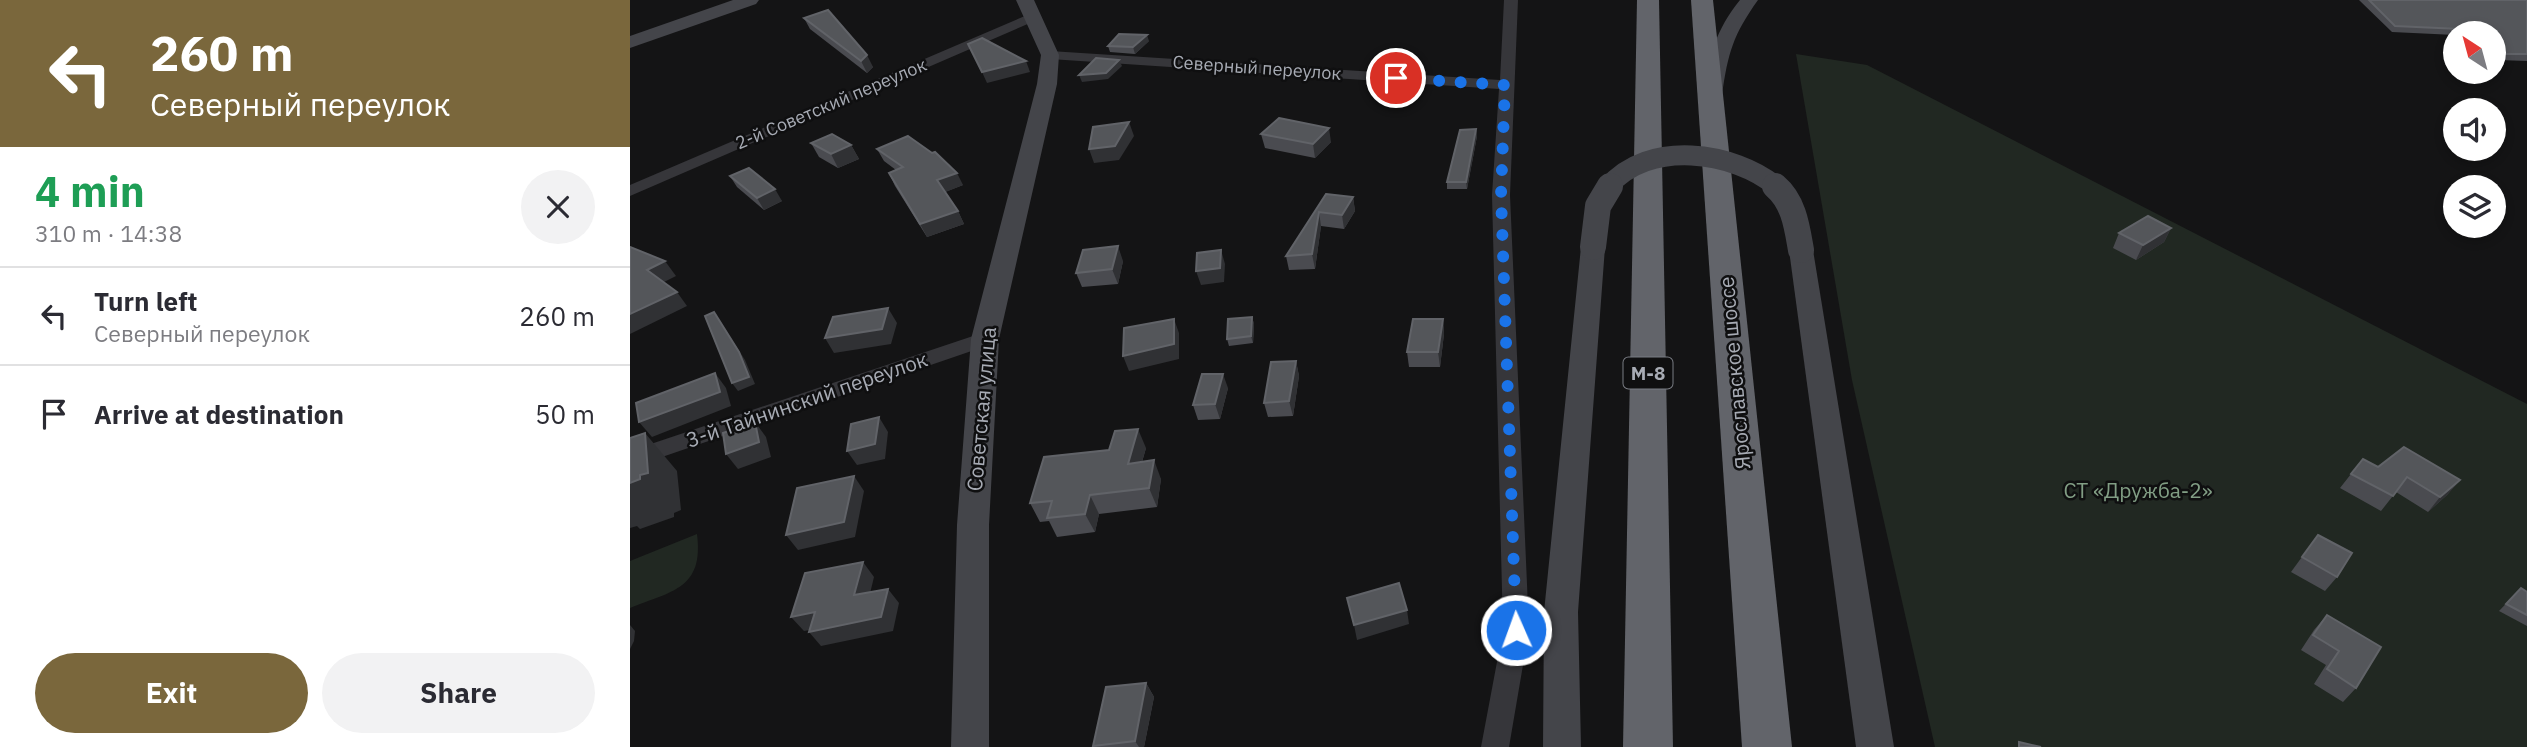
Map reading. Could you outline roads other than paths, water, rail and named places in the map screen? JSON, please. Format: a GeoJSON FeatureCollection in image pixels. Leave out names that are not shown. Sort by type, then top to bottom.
{"type":"FeatureCollection","features":[{"type":"Feature","properties":{"kind":"highway","name":"М-8"},"geometry":{"type":"LineString","coordinates":[[1648,0],[1648,747]]}},
{"type":"Feature","properties":{"kind":"highway","name":"Ярославское шоссе"},"geometry":{"type":"LineString","coordinates":[[1702,0],[1767,747]]}},
{"type":"Feature","properties":{"kind":"street"},"geometry":{"type":"LineString","coordinates":[[630,42],[750,0]]}},
{"type":"Feature","properties":{"kind":"street"},"geometry":{"type":"LineString","coordinates":[[1495,747],[1516,630],[1501,195],[1511,0]]}},
{"type":"Feature","properties":{"kind":"street"},"geometry":{"type":"LineString","coordinates":[[1711,101],[1721,43],[1731,22],[1749,0]]}},
{"type":"Feature","properties":{"kind":"street"},"geometry":{"type":"LineString","coordinates":[[1029,9],[1050,55]]}},
{"type":"Feature","properties":{"kind":"street","name":"2-й Советский переулок"},"geometry":{"type":"LineString","coordinates":[[630,191],[1029,9]]}},
{"type":"Feature","properties":{"kind":"street","name":"Северный переулок"},"geometry":{"type":"LineString","coordinates":[[1050,55],[1505,85]]}},
{"type":"Feature","properties":{"kind":"street","name":"Советская улица"},"geometry":{"type":"LineString","coordinates":[[970,747],[973,525],[985,339],[1047,84],[1050,55]]}},
{"type":"Feature","properties":{"kind":"street"},"geometry":{"type":"LineString","coordinates":[[1562,747],[1562,612],[1593,247],[1602,195],[1615,178],[1636,165],[1665,158],[1694,156],[1722,159],[1745,166],[1779,189],[1793,208],[1875,747]]}},
{"type":"Feature","properties":{"kind":"street","name":"3-й Тайнинский переулок"},"geometry":{"type":"LineString","coordinates":[[630,460],[985,339]]}},
{"type":"Feature","properties":{"kind":"street"},"geometry":{"type":"LineString","coordinates":[[1759,659],[1786,747]]}},
{"type":"Feature","properties":{"kind":"park label","name":"СТ «Дружба-2»"},"geometry":{"type":"Point","coordinates":[2138,491]}}]}
